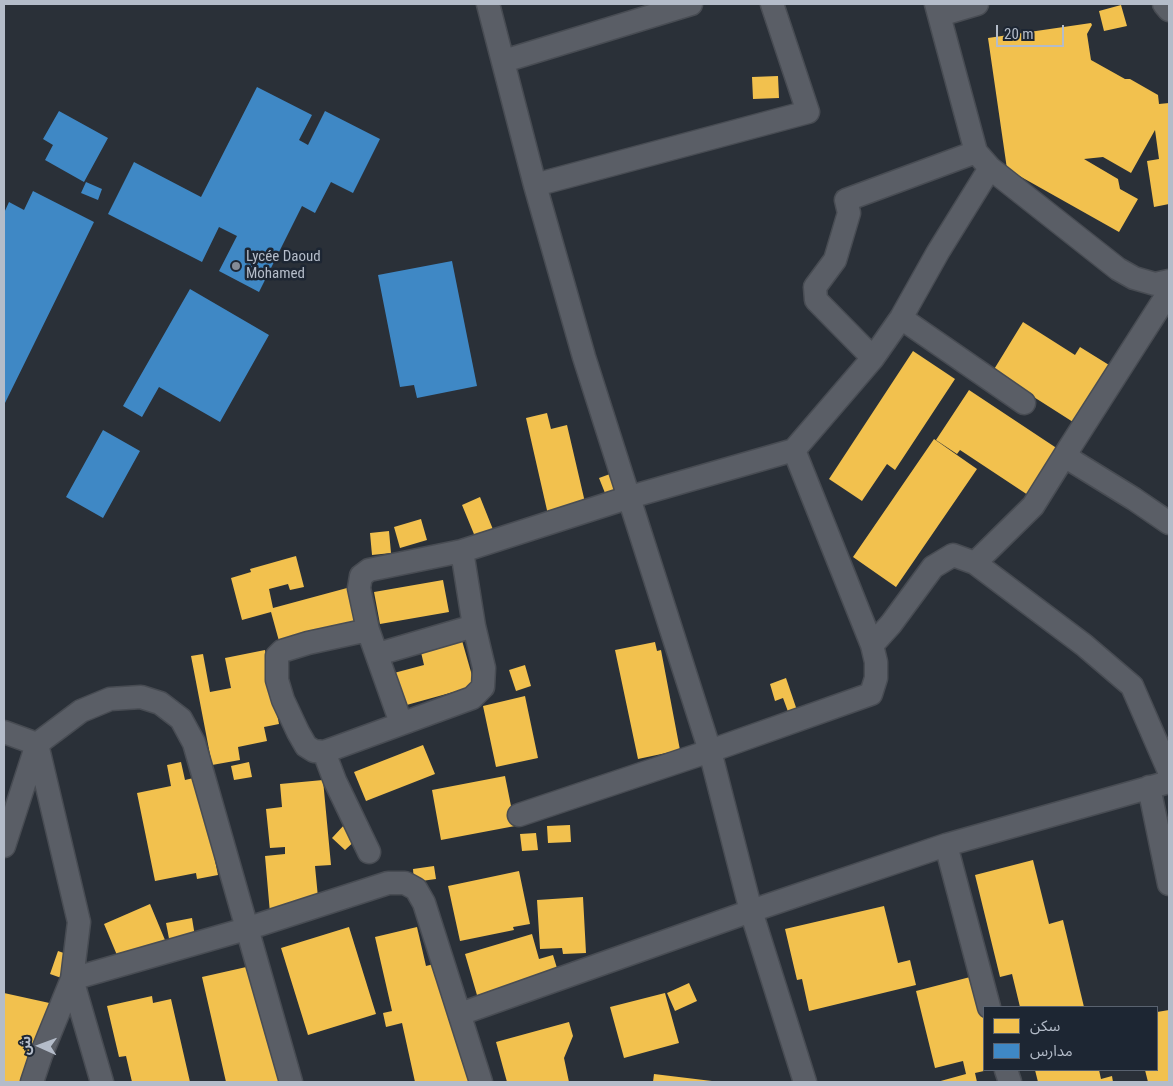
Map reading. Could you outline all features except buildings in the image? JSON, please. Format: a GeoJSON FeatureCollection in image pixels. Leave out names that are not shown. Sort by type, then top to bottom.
{"type":"FeatureCollection","features":[{"type":"Feature","properties":{"kind":"street"},"geometry":{"type":"LineString","coordinates":[[488,4],[535,185],[584,357],[710,751],[751,910],[805,1082]]}},
{"type":"Feature","properties":{"kind":"street"},"geometry":{"type":"LineString","coordinates":[[504,61],[691,4]]}},
{"type":"Feature","properties":{"kind":"street"},"geometry":{"type":"LineString","coordinates":[[535,185],[808,112],[772,4]]}},
{"type":"Feature","properties":{"kind":"street"},"geometry":{"type":"LineString","coordinates":[[977,4],[938,10],[983,160],[1118,269],[1134,278],[1155,284],[1169,281]]}},
{"type":"Feature","properties":{"kind":"street"},"geometry":{"type":"LineString","coordinates":[[1164,4],[1169,10]]}},
{"type":"Feature","properties":{"kind":"street"},"geometry":{"type":"LineString","coordinates":[[402,723],[368,630],[359,588],[361,576],[369,570],[462,550],[630,497],[794,450],[873,358],[901,318],[938,252],[983,160]]}},
{"type":"Feature","properties":{"kind":"street"},"geometry":{"type":"LineString","coordinates":[[873,358],[816,300],[815,287],[835,260],[849,213],[846,200],[983,160]]}},
{"type":"Feature","properties":{"kind":"street"},"geometry":{"type":"LineString","coordinates":[[975,563],[1033,506],[1169,292]]}},
{"type":"Feature","properties":{"kind":"street"},"geometry":{"type":"LineString","coordinates":[[901,318],[1024,403]]}},
{"type":"Feature","properties":{"kind":"street"},"geometry":{"type":"LineString","coordinates":[[519,815],[710,751],[871,694],[876,678],[876,662],[872,645],[794,450]]}},
{"type":"Feature","properties":{"kind":"street"},"geometry":{"type":"LineString","coordinates":[[1068,450],[1069,457],[1074,462],[1169,523]]}},
{"type":"Feature","properties":{"kind":"street"},"geometry":{"type":"LineString","coordinates":[[368,630],[308,643],[282,651],[277,656],[277,680],[283,700],[306,746],[314,751],[324,752],[472,698],[483,687],[484,668],[474,626],[462,550]]}},
{"type":"Feature","properties":{"kind":"street"},"geometry":{"type":"LineString","coordinates":[[872,645],[891,624],[933,567],[953,555],[975,563],[1084,645],[1132,686],[1169,771]]}},
{"type":"Feature","properties":{"kind":"street"},"geometry":{"type":"LineString","coordinates":[[378,654],[474,626]]}},
{"type":"Feature","properties":{"kind":"street"},"geometry":{"type":"LineString","coordinates":[[4,846],[38,744],[81,711],[110,699],[141,697],[160,703],[181,719],[194,743],[291,1082]]}},
{"type":"Feature","properties":{"kind":"street"},"geometry":{"type":"LineString","coordinates":[[4,732],[38,744]]}},
{"type":"Feature","properties":{"kind":"street"},"geometry":{"type":"LineString","coordinates":[[32,1082],[72,979],[79,922],[38,744]]}},
{"type":"Feature","properties":{"kind":"street"},"geometry":{"type":"LineString","coordinates":[[324,752],[369,852]]}},
{"type":"Feature","properties":{"kind":"street"},"geometry":{"type":"LineString","coordinates":[[460,1014],[751,910],[946,845],[1034,822],[1159,785],[1169,884]]}},
{"type":"Feature","properties":{"kind":"street"},"geometry":{"type":"LineString","coordinates":[[946,845],[989,1006]]}},
{"type":"Feature","properties":{"kind":"street"},"geometry":{"type":"LineString","coordinates":[[72,979],[246,929],[388,883],[405,883],[416,889],[424,903],[481,1082]]}},
{"type":"Feature","properties":{"kind":"street"},"geometry":{"type":"LineString","coordinates":[[72,979],[102,1082]]}},
{"type":"Feature","properties":{"kind":"place","name":"Lycée Daoud Mohamed"},"geometry":{"type":"Point","coordinates":[236,266]}}]}
